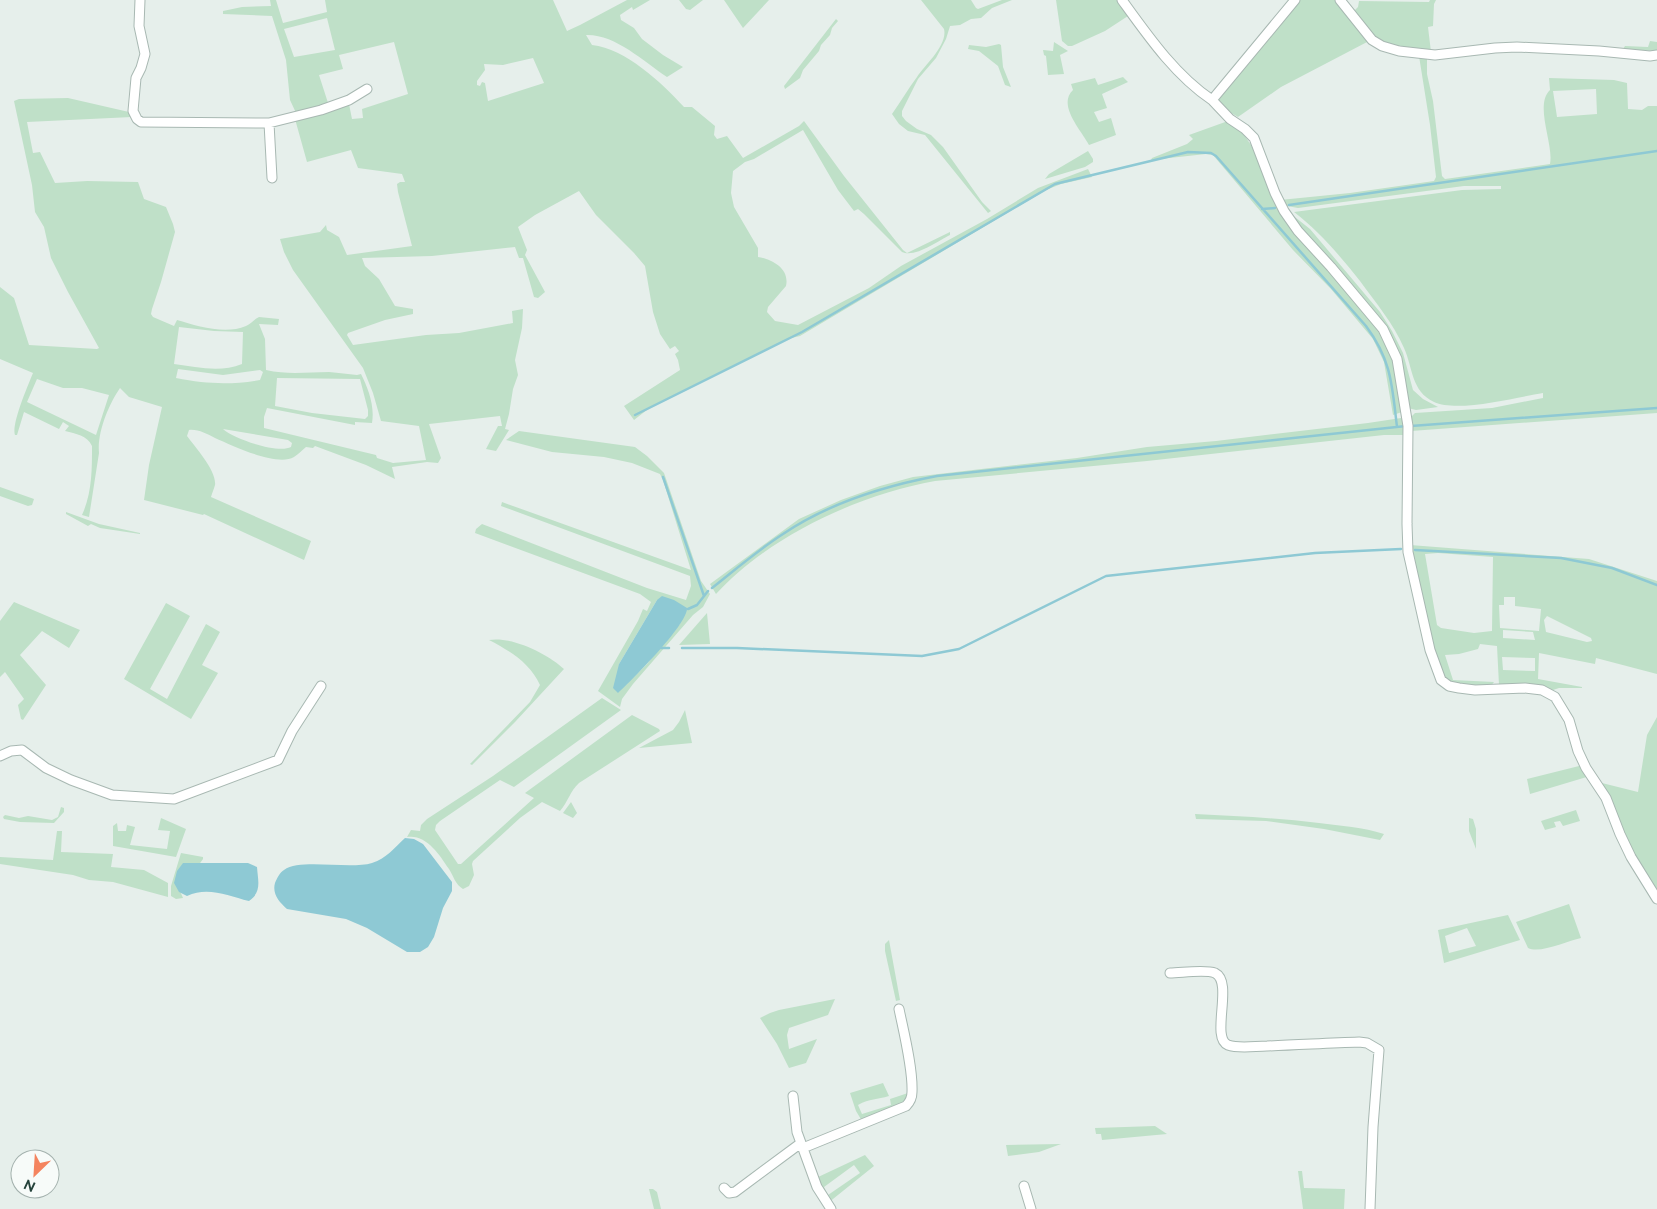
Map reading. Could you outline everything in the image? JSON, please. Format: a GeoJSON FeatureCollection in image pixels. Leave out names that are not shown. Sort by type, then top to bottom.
{"type":"FeatureCollection","features":[{"type":"Feature","properties":{"kind":"street"},"geometry":{"type":"LineString","coordinates":[[140,0],[139,26],[145,54],[136,78],[133,111],[137,120],[141,122],[269,123],[321,110],[349,100],[367,89]]}},
{"type":"Feature","properties":{"kind":"street"},"geometry":{"type":"LineString","coordinates":[[1122,0],[1152,41],[1176,68],[1230,119],[1254,138],[1274,193],[1298,231],[1383,329],[1397,359],[1408,426],[1408,552],[1430,650],[1442,680],[1449,686],[1459,688],[1475,690],[1525,688],[1542,690],[1554,697],[1569,720],[1578,751],[1586,768],[1606,798],[1620,834],[1657,900]]}},
{"type":"Feature","properties":{"kind":"street"},"geometry":{"type":"LineString","coordinates":[[1212,100],[1295,0]]}},
{"type":"Feature","properties":{"kind":"street"},"geometry":{"type":"LineString","coordinates":[[1340,0],[1372,40],[1382,46],[1399,51],[1435,55],[1517,47],[1599,51],[1650,56],[1657,54]]}},
{"type":"Feature","properties":{"kind":"street"},"geometry":{"type":"LineString","coordinates":[[269,123],[272,178]]}},
{"type":"Feature","properties":{"kind":"street"},"geometry":{"type":"LineString","coordinates":[[0,756],[11,751],[22,750],[46,768],[71,780],[112,795],[174,799],[278,760],[292,731],[321,686]]}},
{"type":"Feature","properties":{"kind":"street"},"geometry":{"type":"LineString","coordinates":[[1170,973],[1209,972],[1219,976],[1223,992],[1222,1032],[1224,1042],[1228,1045],[1359,1042],[1367,1043],[1379,1050],[1373,1127],[1370,1209]]}},
{"type":"Feature","properties":{"kind":"street"},"geometry":{"type":"LineString","coordinates":[[724,1188],[730,1192],[735,1192],[802,1146],[899,1109],[911,1101],[910,1071],[899,1009]]}},
{"type":"Feature","properties":{"kind":"street"},"geometry":{"type":"LineString","coordinates":[[794,1096],[797,1132],[816,1187],[831,1209]]}},
{"type":"Feature","properties":{"kind":"street"},"geometry":{"type":"LineString","coordinates":[[1024,1186],[1031,1209]]}},
{"type":"Feature","properties":{"kind":"green space"},"geometry":{"type":"Polygon","coordinates":[[[270,0],[276,0],[283,23],[327,12],[325,0],[553,0],[567,31],[627,0],[650,0],[633,10],[632,7],[620,15],[621,20],[634,28],[642,39],[663,55],[683,67],[667,77],[628,50],[608,39],[586,35],[592,45],[617,53],[642,68],[665,87],[684,107],[692,107],[715,126],[714,135],[717,139],[727,136],[743,158],[799,126],[804,121],[844,176],[907,253],[902,252],[858,209],[854,211],[838,190],[803,130],[754,159],[745,162],[733,171],[731,193],[734,207],[758,248],[758,257],[774,262],[785,274],[786,286],[768,307],[767,312],[775,321],[798,325],[869,288],[901,266],[987,219],[1038,188],[1088,169],[1092,177],[1061,184],[1046,190],[800,336],[787,339],[652,406],[634,420],[624,406],[680,370],[675,354],[679,351],[675,346],[670,349],[660,334],[653,312],[645,266],[596,215],[579,191],[535,215],[518,227],[527,250],[525,255],[545,292],[538,298],[534,297],[523,258],[519,258],[515,247],[432,256],[362,258],[365,266],[379,279],[395,306],[413,309],[413,314],[385,320],[348,333],[347,335],[353,345],[426,335],[459,333],[513,323],[512,311],[523,309],[522,328],[515,360],[518,375],[513,389],[505,429],[509,430],[496,451],[486,449],[498,426],[502,426],[500,416],[429,424],[441,458],[438,463],[427,462],[392,467],[395,479],[366,465],[315,446],[313,448],[306,447],[294,457],[277,459],[243,450],[196,430],[189,430],[187,436],[205,459],[215,479],[211,497],[311,541],[304,560],[204,514],[144,500],[149,465],[162,407],[129,397],[120,388],[108,410],[102,427],[89,517],[82,515],[90,490],[92,446],[90,442],[84,437],[65,431],[69,426],[63,422],[59,429],[24,412],[17,435],[15,435],[15,423],[33,373],[0,359],[0,287],[14,298],[29,345],[99,348],[51,258],[44,227],[35,212],[32,185],[14,101],[19,99],[68,98],[129,112],[132,117],[27,122],[33,153],[40,152],[55,183],[87,181],[138,182],[144,199],[166,207],[175,232],[152,309],[151,314],[153,317],[174,326],[177,320],[220,330],[238,329],[259,317],[279,319],[278,325],[259,324],[265,339],[266,370],[290,373],[329,372],[361,374],[372,404],[373,417],[372,423],[355,422],[355,425],[267,408],[264,417],[264,428],[376,455],[377,458],[393,463],[426,460],[419,426],[381,421],[363,368],[293,270],[280,239],[320,232],[326,225],[327,230],[339,237],[347,255],[412,246],[398,192],[397,184],[405,182],[402,174],[358,168],[351,150],[307,162],[295,119],[349,104],[352,119],[363,118],[362,109],[408,94],[394,42],[339,55],[343,69],[319,75],[329,106],[297,115],[290,100],[286,60],[272,16],[223,14],[223,11],[242,7],[271,6],[270,0]],[[327,18],[284,29],[294,57],[335,50],[327,18]],[[533,58],[503,65],[484,64],[485,70],[477,81],[477,85],[480,86],[482,82],[485,83],[488,101],[544,83],[533,58]],[[179,327],[174,364],[217,369],[242,364],[243,332],[179,327]],[[178,369],[176,378],[208,383],[239,383],[260,380],[263,372],[260,370],[223,375],[178,369]],[[277,378],[275,406],[312,413],[365,419],[368,416],[360,379],[277,378]],[[37,379],[27,402],[96,435],[109,395],[82,388],[63,388],[37,379]],[[223,429],[236,437],[276,449],[291,447],[292,443],[288,440],[223,429]]]}},
{"type":"Feature","properties":{"kind":"green space"},"geometry":{"type":"Polygon","coordinates":[[[679,0],[703,0],[690,10],[686,9],[679,0]]]}},
{"type":"Feature","properties":{"kind":"green space"},"geometry":{"type":"Polygon","coordinates":[[[724,0],[769,0],[743,28],[724,0]]]}},
{"type":"Feature","properties":{"kind":"green space"},"geometry":{"type":"Polygon","coordinates":[[[921,0],[971,0],[978,9],[1002,0],[1012,0],[992,8],[981,18],[971,19],[960,25],[950,26],[946,39],[936,58],[918,79],[902,111],[902,116],[906,121],[917,129],[931,135],[943,147],[982,202],[991,211],[988,213],[925,135],[908,131],[899,124],[892,114],[943,42],[944,29],[921,0]]]}},
{"type":"Feature","properties":{"kind":"green space"},"geometry":{"type":"Polygon","coordinates":[[[1056,0],[1118,0],[1128,16],[1105,31],[1072,46],[1068,46],[1062,41],[1056,0]]]}},
{"type":"Feature","properties":{"kind":"green space"},"geometry":{"type":"Polygon","coordinates":[[[1299,0],[1337,0],[1369,41],[1281,87],[1238,117],[1223,108],[1218,100],[1299,0]]]}},
{"type":"Feature","properties":{"kind":"green space"},"geometry":{"type":"Polygon","coordinates":[[[1430,0],[1436,0],[1434,4],[1433,26],[1428,27],[1431,52],[1418,52],[1379,42],[1354,11],[1358,7],[1359,1],[1429,2],[1430,0]]]}},
{"type":"Feature","properties":{"kind":"green space"},"geometry":{"type":"Polygon","coordinates":[[[836,19],[838,21],[832,28],[830,35],[803,70],[800,78],[785,89],[784,86],[836,19]]]}},
{"type":"Feature","properties":{"kind":"green space"},"geometry":{"type":"Polygon","coordinates":[[[1650,41],[1657,42],[1657,51],[1623,49],[1625,46],[1648,47],[1650,41]]]}},
{"type":"Feature","properties":{"kind":"green space"},"geometry":{"type":"Polygon","coordinates":[[[1054,42],[1068,51],[1060,55],[1064,74],[1048,75],[1046,56],[1043,50],[1053,51],[1054,42]]]}},
{"type":"Feature","properties":{"kind":"green space"},"geometry":{"type":"Polygon","coordinates":[[[969,45],[986,47],[1001,45],[1003,67],[1011,87],[1005,85],[998,66],[979,51],[968,49],[969,45]]]}},
{"type":"Feature","properties":{"kind":"green space"},"geometry":{"type":"Polygon","coordinates":[[[1419,56],[1427,57],[1427,74],[1433,101],[1442,176],[1445,179],[1550,164],[1544,115],[1544,105],[1550,90],[1549,78],[1614,80],[1627,83],[1628,109],[1642,110],[1648,106],[1657,106],[1657,413],[1411,431],[1411,417],[1415,413],[1492,408],[1543,398],[1543,393],[1488,403],[1458,406],[1434,402],[1426,397],[1417,385],[1404,348],[1384,313],[1337,253],[1294,212],[1462,190],[1501,189],[1501,186],[1464,186],[1298,208],[1287,206],[1280,200],[1350,193],[1434,181],[1436,177],[1419,56]],[[1596,89],[1553,91],[1557,117],[1597,114],[1596,89]]]}},
{"type":"Feature","properties":{"kind":"green space"},"geometry":{"type":"Polygon","coordinates":[[[1123,77],[1128,82],[1102,94],[1107,108],[1094,112],[1099,122],[1111,118],[1116,135],[1089,145],[1069,110],[1069,96],[1073,90],[1071,84],[1095,78],[1098,85],[1123,77]]]}},
{"type":"Feature","properties":{"kind":"green space"},"geometry":{"type":"Polygon","coordinates":[[[1228,121],[1242,132],[1251,145],[1277,203],[1381,330],[1395,359],[1402,412],[1393,415],[1384,362],[1373,339],[1331,289],[1293,250],[1213,155],[1206,154],[1151,160],[1187,144],[1193,139],[1189,135],[1228,121]]]}},
{"type":"Feature","properties":{"kind":"green space"},"geometry":{"type":"Polygon","coordinates":[[[1088,151],[1093,162],[1085,167],[1045,179],[1049,174],[1088,151]]]}},
{"type":"Feature","properties":{"kind":"green space"},"geometry":{"type":"Polygon","coordinates":[[[1286,210],[1310,229],[1380,312],[1403,353],[1413,390],[1423,399],[1438,407],[1416,410],[1408,408],[1399,356],[1286,210]]]}},
{"type":"Feature","properties":{"kind":"green space"},"geometry":{"type":"Polygon","coordinates":[[[950,232],[950,235],[920,251],[907,253],[950,232]]]}},
{"type":"Feature","properties":{"kind":"green space"},"geometry":{"type":"Polygon","coordinates":[[[1401,418],[1405,420],[1405,435],[1384,435],[1147,461],[935,481],[906,487],[846,508],[788,536],[737,573],[716,594],[710,584],[799,519],[841,500],[913,477],[1077,458],[1147,447],[1216,441],[1401,418]]]}},
{"type":"Feature","properties":{"kind":"green space"},"geometry":{"type":"Polygon","coordinates":[[[519,431],[635,447],[664,473],[701,581],[710,594],[703,607],[693,615],[633,684],[622,699],[620,707],[598,691],[643,609],[647,611],[651,602],[640,594],[475,533],[476,529],[482,524],[647,588],[686,600],[691,586],[690,576],[501,506],[502,502],[691,570],[663,480],[660,474],[632,463],[604,457],[552,452],[506,440],[519,431]],[[657,600],[619,664],[618,692],[647,664],[680,624],[657,600]]]}},
{"type":"Feature","properties":{"kind":"green space"},"geometry":{"type":"Polygon","coordinates":[[[0,487],[34,499],[32,505],[28,506],[0,496],[0,487]]]}},
{"type":"Feature","properties":{"kind":"green space"},"geometry":{"type":"Polygon","coordinates":[[[66,512],[99,524],[140,534],[100,528],[91,524],[88,526],[66,514],[66,512]]]}},
{"type":"Feature","properties":{"kind":"green space"},"geometry":{"type":"Polygon","coordinates":[[[1410,545],[1589,559],[1657,581],[1657,674],[1596,658],[1595,664],[1539,653],[1538,679],[1582,687],[1553,690],[1537,686],[1499,685],[1497,646],[1480,644],[1478,649],[1459,654],[1445,655],[1453,680],[1494,682],[1490,687],[1453,684],[1441,673],[1436,661],[1410,545]],[[1438,553],[1425,554],[1437,625],[1441,628],[1474,633],[1492,631],[1493,557],[1438,553]],[[1504,597],[1504,605],[1499,605],[1500,628],[1539,631],[1541,609],[1515,606],[1515,597],[1504,597]],[[1547,616],[1544,620],[1546,632],[1587,642],[1592,641],[1591,638],[1547,616]],[[1503,630],[1503,638],[1535,640],[1533,632],[1503,630]],[[1502,657],[1503,670],[1535,671],[1535,658],[1502,657]]]}},
{"type":"Feature","properties":{"kind":"green space"},"geometry":{"type":"Polygon","coordinates":[[[14,602],[80,630],[69,648],[42,631],[20,655],[46,685],[23,720],[21,719],[18,705],[24,699],[5,672],[0,677],[0,621],[14,602]]]}},
{"type":"Feature","properties":{"kind":"green space"},"geometry":{"type":"Polygon","coordinates":[[[166,603],[190,616],[150,689],[167,699],[206,624],[220,632],[202,665],[218,673],[191,719],[124,679],[166,603]]]}},
{"type":"Feature","properties":{"kind":"green space"},"geometry":{"type":"Polygon","coordinates":[[[707,613],[710,644],[679,645],[707,613]]]}},
{"type":"Feature","properties":{"kind":"green space"},"geometry":{"type":"Polygon","coordinates":[[[498,639],[519,643],[539,652],[564,669],[472,765],[470,764],[530,702],[540,685],[525,664],[512,653],[489,640],[498,639]]]}},
{"type":"Feature","properties":{"kind":"green space"},"geometry":{"type":"Polygon","coordinates":[[[602,698],[621,710],[514,787],[500,780],[436,825],[435,830],[458,864],[461,864],[534,798],[525,793],[632,715],[660,731],[579,783],[573,789],[560,811],[542,802],[520,818],[473,861],[474,875],[469,886],[463,889],[458,885],[441,857],[426,842],[414,837],[407,837],[411,830],[420,831],[421,825],[427,819],[493,776],[602,698]]]}},
{"type":"Feature","properties":{"kind":"green space"},"geometry":{"type":"Polygon","coordinates":[[[685,710],[692,743],[639,748],[673,730],[685,710]]]}},
{"type":"Feature","properties":{"kind":"green space"},"geometry":{"type":"Polygon","coordinates":[[[1657,717],[1657,894],[1636,861],[1598,782],[1638,792],[1647,735],[1657,717]]]}},
{"type":"Feature","properties":{"kind":"green space"},"geometry":{"type":"Polygon","coordinates":[[[1583,765],[1590,776],[1530,794],[1527,779],[1583,765]]]}},
{"type":"Feature","properties":{"kind":"green space"},"geometry":{"type":"Polygon","coordinates":[[[571,802],[577,813],[573,818],[563,813],[571,802]]]}},
{"type":"Feature","properties":{"kind":"green space"},"geometry":{"type":"Polygon","coordinates":[[[61,807],[64,808],[64,812],[54,823],[20,822],[4,819],[3,817],[5,815],[19,818],[28,816],[52,820],[58,817],[61,807]]]}},
{"type":"Feature","properties":{"kind":"green space"},"geometry":{"type":"Polygon","coordinates":[[[1576,810],[1580,821],[1563,826],[1560,821],[1554,822],[1556,827],[1545,830],[1541,821],[1576,810]]]}},
{"type":"Feature","properties":{"kind":"green space"},"geometry":{"type":"Polygon","coordinates":[[[1195,814],[1304,821],[1360,828],[1384,834],[1380,840],[1324,829],[1266,821],[1196,819],[1195,814]]]}},
{"type":"Feature","properties":{"kind":"green space"},"geometry":{"type":"Polygon","coordinates":[[[161,818],[186,829],[176,857],[113,846],[113,826],[117,823],[118,831],[126,831],[127,825],[135,827],[130,845],[167,849],[170,831],[158,830],[161,818]]]}},
{"type":"Feature","properties":{"kind":"green space"},"geometry":{"type":"Polygon","coordinates":[[[1469,818],[1473,819],[1476,829],[1476,849],[1469,831],[1469,818]]]}},
{"type":"Feature","properties":{"kind":"green space"},"geometry":{"type":"Polygon","coordinates":[[[57,831],[62,831],[61,852],[113,854],[111,867],[144,870],[168,883],[168,897],[113,882],[89,880],[73,875],[0,864],[0,857],[53,860],[57,831]]]}},
{"type":"Feature","properties":{"kind":"green space"},"geometry":{"type":"Polygon","coordinates":[[[181,853],[203,857],[203,859],[180,891],[183,898],[176,899],[171,896],[171,886],[181,853]]]}},
{"type":"Feature","properties":{"kind":"green space"},"geometry":{"type":"Polygon","coordinates":[[[1569,904],[1581,938],[1546,948],[1528,948],[1516,922],[1569,904]]]}},
{"type":"Feature","properties":{"kind":"green space"},"geometry":{"type":"Polygon","coordinates":[[[1508,915],[1520,940],[1444,963],[1438,930],[1508,915]],[[1467,928],[1445,936],[1449,953],[1476,946],[1467,928]]]}},
{"type":"Feature","properties":{"kind":"green space"},"geometry":{"type":"Polygon","coordinates":[[[889,940],[900,1000],[896,1001],[885,951],[885,944],[889,940]]]}},
{"type":"Feature","properties":{"kind":"green space"},"geometry":{"type":"Polygon","coordinates":[[[835,999],[828,1015],[789,1028],[787,1035],[789,1049],[817,1039],[806,1063],[789,1068],[777,1044],[760,1018],[779,1010],[835,999]]]}},
{"type":"Feature","properties":{"kind":"green space"},"geometry":{"type":"Polygon","coordinates":[[[883,1083],[889,1096],[866,1101],[858,1105],[862,1114],[891,1105],[890,1099],[911,1092],[905,1104],[862,1121],[856,1111],[850,1093],[883,1083]]]}},
{"type":"Feature","properties":{"kind":"green space"},"geometry":{"type":"Polygon","coordinates":[[[1155,1126],[1167,1134],[1102,1140],[1101,1134],[1096,1134],[1095,1128],[1155,1126]]]}},
{"type":"Feature","properties":{"kind":"green space"},"geometry":{"type":"Polygon","coordinates":[[[1061,1144],[1039,1152],[1008,1156],[1006,1145],[1061,1144]]]}},
{"type":"Feature","properties":{"kind":"green space"},"geometry":{"type":"Polygon","coordinates":[[[865,1155],[874,1166],[828,1203],[816,1178],[865,1155]],[[854,1165],[824,1187],[828,1195],[860,1173],[854,1165]]]}},
{"type":"Feature","properties":{"kind":"green space"},"geometry":{"type":"Polygon","coordinates":[[[1298,1171],[1302,1171],[1304,1188],[1345,1189],[1344,1209],[1303,1209],[1298,1171]]]}},
{"type":"Feature","properties":{"kind":"green space"},"geometry":{"type":"Polygon","coordinates":[[[649,1189],[657,1192],[661,1209],[654,1209],[649,1189]]]}},
{"type":"Feature","properties":{"kind":"water"},"geometry":{"type":"Polygon","coordinates":[[[662,596],[674,600],[687,608],[685,616],[658,652],[618,693],[613,688],[619,664],[657,600],[662,596]]]}},
{"type":"Feature","properties":{"kind":"water"},"geometry":{"type":"Polygon","coordinates":[[[405,838],[414,839],[423,844],[452,882],[452,891],[443,908],[434,937],[428,947],[420,952],[407,952],[367,928],[346,919],[287,909],[275,894],[274,887],[279,875],[292,867],[313,864],[362,865],[372,863],[386,856],[405,838]]]}},
{"type":"Feature","properties":{"kind":"water"},"geometry":{"type":"Polygon","coordinates":[[[183,863],[248,863],[257,867],[258,890],[249,901],[210,892],[195,893],[187,896],[179,892],[174,883],[177,871],[183,863]]]}},
{"type":"Feature","properties":{"kind":"waterway"},"geometry":{"type":"LineString","coordinates":[[1289,205],[1657,151]]}},
{"type":"Feature","properties":{"kind":"waterway"},"geometry":{"type":"LineString","coordinates":[[635,415],[802,332],[1055,184],[1188,152],[1211,153],[1216,156],[1366,326],[1375,339],[1386,363],[1392,386],[1397,427]]}},
{"type":"Feature","properties":{"kind":"waterway"},"geometry":{"type":"LineString","coordinates":[[1262,209],[1275,208]]}},
{"type":"Feature","properties":{"kind":"waterway"},"geometry":{"type":"LineString","coordinates":[[1411,426],[1657,408]]}},
{"type":"Feature","properties":{"kind":"waterway"},"geometry":{"type":"LineString","coordinates":[[712,588],[774,540],[819,513],[857,497],[917,480],[937,476],[1406,426]]}},
{"type":"Feature","properties":{"kind":"waterway"},"geometry":{"type":"LineString","coordinates":[[663,477],[704,596]]}},
{"type":"Feature","properties":{"kind":"waterway"},"geometry":{"type":"LineString","coordinates":[[682,648],[737,648],[922,656],[959,649],[1106,576],[1315,553],[1401,549]]}},
{"type":"Feature","properties":{"kind":"waterway"},"geometry":{"type":"LineString","coordinates":[[1415,550],[1561,558],[1612,568],[1657,585]]}},
{"type":"Feature","properties":{"kind":"waterway"},"geometry":{"type":"LineString","coordinates":[[688,609],[697,605],[708,591]]}},
{"type":"Feature","properties":{"kind":"waterway"},"geometry":{"type":"LineString","coordinates":[[661,648],[669,648]]}}]}
